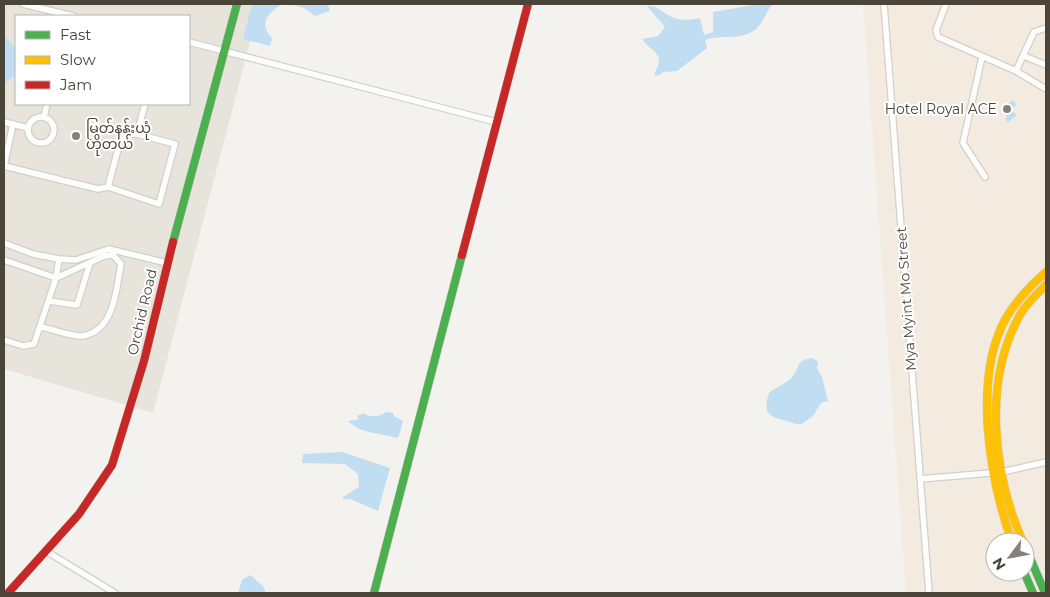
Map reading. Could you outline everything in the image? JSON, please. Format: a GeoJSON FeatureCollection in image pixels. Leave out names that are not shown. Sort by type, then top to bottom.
{"type":"FeatureCollection","features":[{"type":"Feature","properties":{"kind":"main road","name":"Orchid Road"},"geometry":{"type":"LineString","coordinates":[[8,593],[79,514],[112,464],[144,361],[166,263],[238,4]]}},
{"type":"Feature","properties":{"kind":"main road"},"geometry":{"type":"LineString","coordinates":[[374,593],[528,4]]}},
{"type":"Feature","properties":{"kind":"main road"},"geometry":{"type":"LineString","coordinates":[[1008,532],[995,497],[992,472],[987,402],[994,351],[1002,329],[1020,296],[1046,272]]}},
{"type":"Feature","properties":{"kind":"main road"},"geometry":{"type":"LineString","coordinates":[[1019,532],[1005,493],[996,403],[1002,361],[1012,332],[1021,313],[1046,285]]}},
{"type":"Feature","properties":{"kind":"main road"},"geometry":{"type":"LineString","coordinates":[[1035,568],[1046,593]]}},
{"type":"Feature","properties":{"kind":"street"},"geometry":{"type":"LineString","coordinates":[[23,4],[69,15]]}},
{"type":"Feature","properties":{"kind":"street","name":"Mya Myint Mo Street"},"geometry":{"type":"LineString","coordinates":[[884,4],[929,593]]}},
{"type":"Feature","properties":{"kind":"street"},"geometry":{"type":"LineString","coordinates":[[946,4],[936,34],[946,41],[1016,71],[1046,89]]}},
{"type":"Feature","properties":{"kind":"street"},"geometry":{"type":"LineString","coordinates":[[1016,71],[1034,32],[1046,28]]}},
{"type":"Feature","properties":{"kind":"street"},"geometry":{"type":"LineString","coordinates":[[190,42],[496,122]]}},
{"type":"Feature","properties":{"kind":"street"},"geometry":{"type":"LineString","coordinates":[[1024,56],[1046,65]]}},
{"type":"Feature","properties":{"kind":"street"},"geometry":{"type":"LineString","coordinates":[[982,57],[963,142],[986,176]]}},
{"type":"Feature","properties":{"kind":"street"},"geometry":{"type":"LineString","coordinates":[[44,117],[47,105]]}},
{"type":"Feature","properties":{"kind":"street"},"geometry":{"type":"LineString","coordinates":[[138,134],[145,105]]}},
{"type":"Feature","properties":{"kind":"street"},"geometry":{"type":"LineString","coordinates":[[44,117],[50,122],[53,129],[48,140],[40,142],[32,139],[28,128],[35,118],[44,117]]}},
{"type":"Feature","properties":{"kind":"street"},"geometry":{"type":"LineString","coordinates":[[4,122],[28,128]]}},
{"type":"Feature","properties":{"kind":"street"},"geometry":{"type":"LineString","coordinates":[[13,124],[4,166],[98,190],[108,188],[160,204],[175,144],[138,134],[122,134],[108,188]]}},
{"type":"Feature","properties":{"kind":"street"},"geometry":{"type":"LineString","coordinates":[[4,243],[34,254],[59,259],[76,260],[108,250],[166,263]]}},
{"type":"Feature","properties":{"kind":"street"},"geometry":{"type":"LineString","coordinates":[[4,260],[56,278],[113,255],[121,264],[110,312],[104,324],[95,332],[82,336],[41,327]]}},
{"type":"Feature","properties":{"kind":"street"},"geometry":{"type":"LineString","coordinates":[[4,340],[23,346],[34,344],[56,278],[59,259]]}},
{"type":"Feature","properties":{"kind":"street"},"geometry":{"type":"LineString","coordinates":[[49,301],[77,305],[90,263]]}},
{"type":"Feature","properties":{"kind":"street"},"geometry":{"type":"LineString","coordinates":[[920,479],[1002,472],[1046,462]]}},
{"type":"Feature","properties":{"kind":"street"},"geometry":{"type":"LineString","coordinates":[[46,551],[115,593]]}},
{"type":"Feature","properties":{"kind":"shaded area"},"geometry":{"type":"Polygon","coordinates":[[[4,4],[260,4],[153,413],[4,369],[4,4]]]}},
{"type":"Feature","properties":{"kind":"shaded area"},"geometry":{"type":"Polygon","coordinates":[[[863,4],[1046,4],[1046,593],[906,593],[863,4]]]}},
{"type":"Feature","properties":{"kind":"water"},"geometry":{"type":"Polygon","coordinates":[[[252,4],[282,4],[266,19],[266,28],[272,38],[270,46],[243,39],[252,4]]]}},
{"type":"Feature","properties":{"kind":"water"},"geometry":{"type":"Polygon","coordinates":[[[290,4],[328,4],[330,11],[315,16],[304,8],[290,4]]]}},
{"type":"Feature","properties":{"kind":"water"},"geometry":{"type":"Polygon","coordinates":[[[759,4],[773,4],[755,30],[743,35],[705,40],[707,48],[677,71],[664,72],[657,76],[654,74],[658,67],[659,57],[642,39],[658,36],[665,27],[647,6],[680,19],[700,18],[704,35],[713,32],[713,12],[759,4]]]}},
{"type":"Feature","properties":{"kind":"water"},"geometry":{"type":"Polygon","coordinates":[[[4,34],[15,49],[15,76],[4,83],[4,34]]]}},
{"type":"Feature","properties":{"kind":"water"},"geometry":{"type":"Polygon","coordinates":[[[1013,100],[1017,105],[1010,110],[1017,115],[1008,122],[1001,109],[1013,100]]]}},
{"type":"Feature","properties":{"kind":"water"},"geometry":{"type":"Polygon","coordinates":[[[812,358],[818,362],[817,368],[822,377],[828,401],[821,403],[813,416],[802,424],[773,417],[766,407],[769,393],[791,378],[803,360],[812,358]]]}},
{"type":"Feature","properties":{"kind":"water"},"geometry":{"type":"Polygon","coordinates":[[[386,412],[393,413],[394,416],[403,421],[397,438],[365,431],[348,421],[359,419],[357,416],[364,413],[369,416],[375,416],[386,412]]]}},
{"type":"Feature","properties":{"kind":"water"},"geometry":{"type":"Polygon","coordinates":[[[342,452],[390,468],[378,511],[350,499],[343,499],[343,497],[359,487],[358,474],[345,464],[302,463],[303,454],[342,452]]]}},
{"type":"Feature","properties":{"kind":"water"},"geometry":{"type":"Polygon","coordinates":[[[250,575],[263,586],[266,593],[238,593],[242,580],[250,575]]]}},
{"type":"Feature","properties":{"kind":"traffic: fast"},"geometry":{"type":"LineString","coordinates":[[173,242],[237,4]]}},
{"type":"Feature","properties":{"kind":"traffic: fast"},"geometry":{"type":"LineString","coordinates":[[374,593],[462,255]]}},
{"type":"Feature","properties":{"kind":"traffic: fast"},"geometry":{"type":"LineString","coordinates":[[1035,570],[1045,593]]}},
{"type":"Feature","properties":{"kind":"traffic: fast"},"geometry":{"type":"LineString","coordinates":[[1028,582],[1033,593]]}},
{"type":"Feature","properties":{"kind":"traffic: slow"},"geometry":{"type":"LineString","coordinates":[[1009,532],[991,460],[987,399],[990,370],[996,343],[1006,318],[1024,293],[1046,272]]}},
{"type":"Feature","properties":{"kind":"traffic: slow"},"geometry":{"type":"LineString","coordinates":[[1019,532],[1005,487],[999,458],[996,428],[997,397],[1001,368],[1009,340],[1023,309],[1046,285]]}},
{"type":"Feature","properties":{"kind":"traffic: jam"},"geometry":{"type":"LineString","coordinates":[[462,255],[528,4]]}},
{"type":"Feature","properties":{"kind":"traffic: jam"},"geometry":{"type":"LineString","coordinates":[[8,593],[79,514],[112,465],[144,361],[173,242]]}},
{"type":"Feature","properties":{"kind":"place","name":"Hotel Royal ACE"},"geometry":{"type":"Point","coordinates":[1007,109]}},
{"type":"Feature","properties":{"kind":"place","name":"မြတ်နန်းယုံ ဟိုတယ်"},"geometry":{"type":"Point","coordinates":[76,136]}}]}
